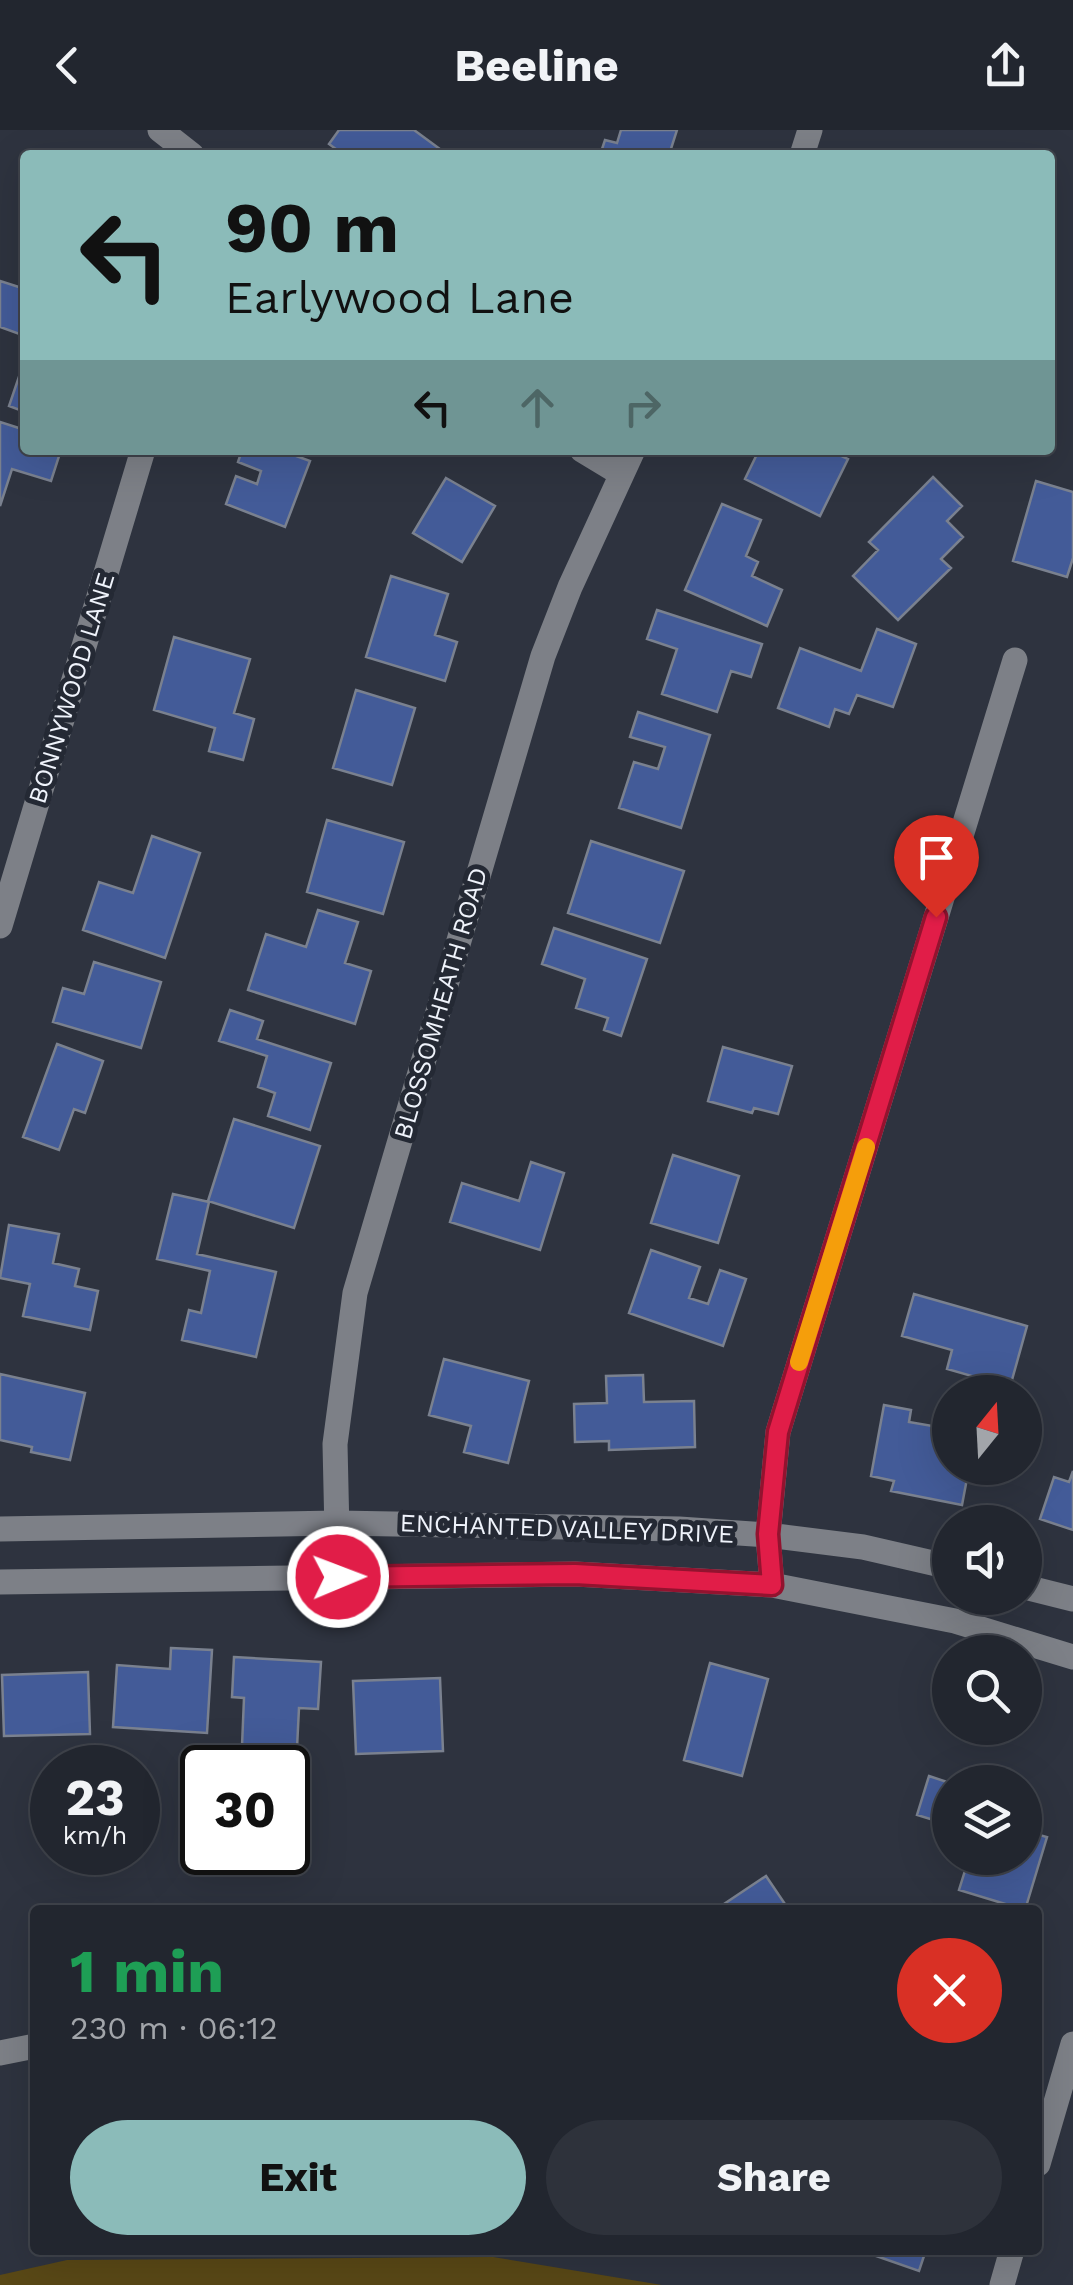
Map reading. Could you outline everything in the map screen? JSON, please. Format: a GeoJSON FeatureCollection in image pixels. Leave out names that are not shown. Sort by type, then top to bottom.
{"type":"FeatureCollection","features":[{"type":"Feature","properties":{"kind":"street"},"geometry":{"type":"LineString","coordinates":[[160,130],[186,150]]}},
{"type":"Feature","properties":{"kind":"street","name":"BONNYWOOD LANE"},"geometry":{"type":"LineString","coordinates":[[0,926],[141,455]]}},
{"type":"Feature","properties":{"kind":"street","name":"BLOSSOMHEATH ROAD"},"geometry":{"type":"LineString","coordinates":[[338,1577],[334,1444],[355,1292],[543,656],[626,461]]}},
{"type":"Feature","properties":{"kind":"street"},"geometry":{"type":"LineString","coordinates":[[772,1585],[768,1534],[778,1432],[1015,660]]}},
{"type":"Feature","properties":{"kind":"street","name":"ENCHANTED VALLEY DRIVE"},"geometry":{"type":"LineString","coordinates":[[0,1530],[337,1523],[585,1525],[768,1534],[863,1547],[932,1563]]}},
{"type":"Feature","properties":{"kind":"street","name":"ENCHANTED VALLEY DRIVE"},"geometry":{"type":"LineString","coordinates":[[0,1582],[575,1574],[772,1585],[955,1621],[1073,1657]]}},
{"type":"Feature","properties":{"kind":"street"},"geometry":{"type":"LineString","coordinates":[[1042,1591],[1073,1599]]}},
{"type":"Feature","properties":{"kind":"street"},"geometry":{"type":"LineString","coordinates":[[1042,2150],[1073,2044]]}},
{"type":"Feature","properties":{"kind":"street"},"geometry":{"type":"LineString","coordinates":[[0,2053],[30,2047]]}},
{"type":"Feature","properties":{"kind":"street"},"geometry":{"type":"LineString","coordinates":[[1002,2285],[1011,2255]]}},
{"type":"Feature","properties":{"kind":"shaded area"},"geometry":{"type":"Polygon","coordinates":[[[493,2257],[662,2285],[0,2285],[0,2275],[67,2260],[493,2257]]]}},
{"type":"Feature","properties":{"kind":"building"},"geometry":{"type":"Polygon","coordinates":[[[339,130],[414,130],[441,150],[337,150],[329,144],[339,130]]]}},
{"type":"Feature","properties":{"kind":"building"},"geometry":{"type":"Polygon","coordinates":[[[621,130],[677,130],[671,150],[602,150],[605,140],[617,143],[621,130]]]}},
{"type":"Feature","properties":{"kind":"building"},"geometry":{"type":"Polygon","coordinates":[[[0,281],[20,287],[20,334],[0,327],[0,281]]]}},
{"type":"Feature","properties":{"kind":"building"},"geometry":{"type":"Polygon","coordinates":[[[20,374],[20,410],[9,406],[20,374]]]}},
{"type":"Feature","properties":{"kind":"building"},"geometry":{"type":"Polygon","coordinates":[[[0,422],[20,428],[20,455],[59,455],[51,481],[12,469],[0,506],[0,422]]]}},
{"type":"Feature","properties":{"kind":"building"},"geometry":{"type":"Polygon","coordinates":[[[240,455],[294,455],[310,461],[285,527],[226,504],[236,476],[257,484],[261,471],[238,462],[240,455]]]}},
{"type":"Feature","properties":{"kind":"building"},"geometry":{"type":"Polygon","coordinates":[[[757,455],[840,455],[848,459],[820,516],[745,479],[757,455]]]}},
{"type":"Feature","properties":{"kind":"building"},"geometry":{"type":"Polygon","coordinates":[[[933,477],[962,506],[947,521],[963,537],[941,559],[951,568],[898,620],[853,576],[878,550],[869,542],[933,477]]]}},
{"type":"Feature","properties":{"kind":"building"},"geometry":{"type":"Polygon","coordinates":[[[446,478],[495,506],[462,562],[413,533],[446,478]]]}},
{"type":"Feature","properties":{"kind":"building"},"geometry":{"type":"Polygon","coordinates":[[[1036,481],[1073,492],[1073,558],[1067,577],[1013,561],[1036,481]]]}},
{"type":"Feature","properties":{"kind":"building"},"geometry":{"type":"Polygon","coordinates":[[[722,504],[761,520],[746,556],[758,562],[752,576],[782,590],[767,626],[685,590],[722,504]]]}},
{"type":"Feature","properties":{"kind":"building"},"geometry":{"type":"Polygon","coordinates":[[[391,576],[448,594],[435,635],[457,642],[445,681],[366,657],[391,576]]]}},
{"type":"Feature","properties":{"kind":"building"},"geometry":{"type":"Polygon","coordinates":[[[657,610],[762,644],[751,677],[731,671],[717,712],[662,694],[677,649],[647,639],[657,610]]]}},
{"type":"Feature","properties":{"kind":"building"},"geometry":{"type":"Polygon","coordinates":[[[877,629],[916,644],[893,707],[857,695],[849,714],[835,709],[829,727],[778,708],[800,648],[861,671],[877,629]]]}},
{"type":"Feature","properties":{"kind":"building"},"geometry":{"type":"Polygon","coordinates":[[[174,637],[250,659],[234,713],[254,719],[243,760],[209,751],[215,728],[154,710],[174,637]]]}},
{"type":"Feature","properties":{"kind":"building"},"geometry":{"type":"Polygon","coordinates":[[[356,690],[415,708],[392,785],[333,768],[356,690]]]}},
{"type":"Feature","properties":{"kind":"building"},"geometry":{"type":"Polygon","coordinates":[[[638,712],[710,735],[681,828],[619,808],[634,762],[658,769],[665,747],[630,737],[638,712]]]}},
{"type":"Feature","properties":{"kind":"building"},"geometry":{"type":"Polygon","coordinates":[[[327,820],[404,842],[383,914],[307,892],[327,820]]]}},
{"type":"Feature","properties":{"kind":"building"},"geometry":{"type":"Polygon","coordinates":[[[152,836],[200,853],[165,958],[83,930],[99,882],[133,893],[152,836]]]}},
{"type":"Feature","properties":{"kind":"building"},"geometry":{"type":"Polygon","coordinates":[[[591,841],[684,871],[660,943],[568,913],[591,841]]]}},
{"type":"Feature","properties":{"kind":"building"},"geometry":{"type":"Polygon","coordinates":[[[318,910],[358,922],[345,963],[371,971],[355,1024],[248,990],[266,934],[306,947],[318,910]]]}},
{"type":"Feature","properties":{"kind":"building"},"geometry":{"type":"Polygon","coordinates":[[[554,928],[647,959],[621,1036],[604,1030],[608,1018],[576,1008],[585,979],[542,964],[554,928]]]}},
{"type":"Feature","properties":{"kind":"building"},"geometry":{"type":"Polygon","coordinates":[[[94,962],[161,982],[141,1048],[53,1022],[63,988],[84,994],[94,962]]]}},
{"type":"Feature","properties":{"kind":"building"},"geometry":{"type":"Polygon","coordinates":[[[230,1010],[263,1021],[257,1039],[331,1063],[310,1130],[268,1116],[275,1093],[258,1087],[267,1056],[219,1041],[230,1010]]]}},
{"type":"Feature","properties":{"kind":"building"},"geometry":{"type":"Polygon","coordinates":[[[57,1044],[103,1061],[85,1113],[74,1109],[59,1150],[23,1137],[57,1044]]]}},
{"type":"Feature","properties":{"kind":"building"},"geometry":{"type":"Polygon","coordinates":[[[723,1047],[792,1066],[778,1114],[754,1108],[752,1113],[708,1101],[723,1047]]]}},
{"type":"Feature","properties":{"kind":"building"},"geometry":{"type":"Polygon","coordinates":[[[234,1119],[320,1146],[294,1228],[208,1201],[234,1119]]]}},
{"type":"Feature","properties":{"kind":"building"},"geometry":{"type":"Polygon","coordinates":[[[673,1155],[739,1176],[718,1243],[651,1223],[673,1155]]]}},
{"type":"Feature","properties":{"kind":"building"},"geometry":{"type":"Polygon","coordinates":[[[531,1162],[564,1173],[540,1250],[450,1222],[462,1183],[519,1201],[531,1162]]]}},
{"type":"Feature","properties":{"kind":"building"},"geometry":{"type":"Polygon","coordinates":[[[173,1194],[209,1202],[197,1254],[276,1272],[256,1357],[182,1340],[189,1310],[201,1313],[210,1271],[157,1259],[173,1194]]]}},
{"type":"Feature","properties":{"kind":"building"},"geometry":{"type":"Polygon","coordinates":[[[9,1225],[59,1234],[53,1263],[79,1269],[75,1286],[98,1291],[90,1330],[23,1316],[30,1284],[0,1278],[9,1225]]]}},
{"type":"Feature","properties":{"kind":"building"},"geometry":{"type":"Polygon","coordinates":[[[651,1250],[700,1267],[689,1298],[708,1304],[720,1270],[746,1279],[723,1346],[629,1313],[651,1250]]]}},
{"type":"Feature","properties":{"kind":"building"},"geometry":{"type":"Polygon","coordinates":[[[914,1294],[1027,1326],[1013,1375],[968,1375],[947,1369],[952,1350],[902,1336],[914,1294]]]}},
{"type":"Feature","properties":{"kind":"building"},"geometry":{"type":"Polygon","coordinates":[[[444,1359],[529,1381],[508,1463],[464,1452],[471,1426],[429,1415],[444,1359]]]}},
{"type":"Feature","properties":{"kind":"building"},"geometry":{"type":"Polygon","coordinates":[[[0,1374],[85,1393],[70,1460],[31,1452],[32,1447],[0,1440],[0,1374]]]}},
{"type":"Feature","properties":{"kind":"building"},"geometry":{"type":"Polygon","coordinates":[[[643,1375],[644,1402],[694,1401],[695,1447],[609,1450],[609,1441],[575,1442],[574,1404],[607,1403],[606,1376],[643,1375]]]}},
{"type":"Feature","properties":{"kind":"building"},"geometry":{"type":"Polygon","coordinates":[[[884,1405],[911,1410],[909,1422],[932,1426],[932,1485],[966,1485],[962,1505],[891,1491],[894,1481],[871,1476],[884,1405]]]}},
{"type":"Feature","properties":{"kind":"building"},"geometry":{"type":"Polygon","coordinates":[[[1073,1471],[1073,1530],[1042,1520],[1054,1477],[1069,1482],[1073,1471]]]}},
{"type":"Feature","properties":{"kind":"building"},"geometry":{"type":"Polygon","coordinates":[[[171,1648],[212,1650],[207,1733],[113,1727],[117,1665],[170,1669],[171,1648]]]}},
{"type":"Feature","properties":{"kind":"building"},"geometry":{"type":"Polygon","coordinates":[[[234,1657],[321,1662],[318,1709],[299,1708],[297,1745],[242,1745],[244,1698],[232,1697],[234,1657]]]}},
{"type":"Feature","properties":{"kind":"building"},"geometry":{"type":"Polygon","coordinates":[[[710,1663],[768,1679],[742,1776],[684,1760],[710,1663]]]}},
{"type":"Feature","properties":{"kind":"building"},"geometry":{"type":"Polygon","coordinates":[[[88,1672],[90,1734],[4,1736],[2,1675],[88,1672]]]}},
{"type":"Feature","properties":{"kind":"building"},"geometry":{"type":"Polygon","coordinates":[[[440,1678],[443,1751],[356,1754],[353,1681],[440,1678]]]}},
{"type":"Feature","properties":{"kind":"building"},"geometry":{"type":"Polygon","coordinates":[[[929,1776],[932,1777],[932,1820],[917,1815],[929,1776]]]}},
{"type":"Feature","properties":{"kind":"building"},"geometry":{"type":"Polygon","coordinates":[[[964,1875],[1036,1875],[1027,1905],[1008,1905],[959,1890],[964,1875]]]}},
{"type":"Feature","properties":{"kind":"building"},"geometry":{"type":"Polygon","coordinates":[[[766,1876],[786,1905],[722,1905],[766,1876]]]}},
{"type":"Feature","properties":{"kind":"building"},"geometry":{"type":"Polygon","coordinates":[[[873,2255],[924,2255],[919,2271],[873,2255]]]}},
{"type":"Feature","properties":{"kind":"slow traffic"},"geometry":{"type":"LineString","coordinates":[[799,1362],[866,1147]]}},
{"type":"Feature","properties":{"kind":"route"},"geometry":{"type":"LineString","coordinates":[[338,1577],[575,1574],[772,1585],[768,1534],[778,1432],[936,917]]}}]}
